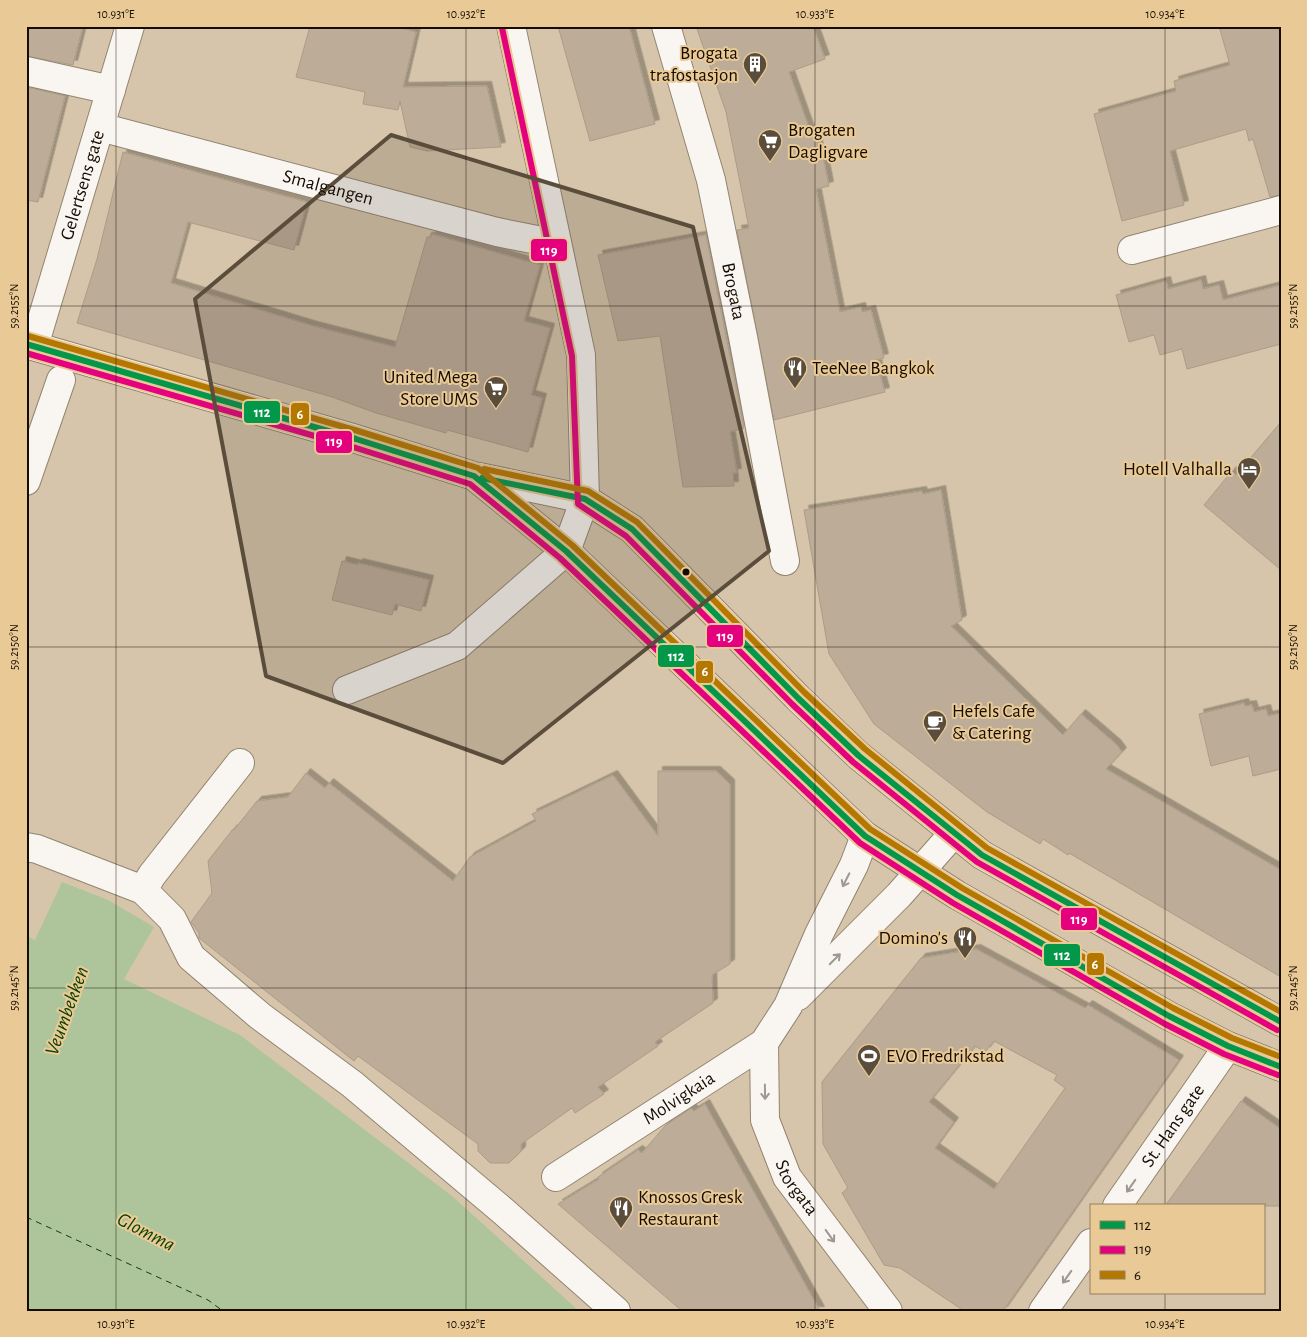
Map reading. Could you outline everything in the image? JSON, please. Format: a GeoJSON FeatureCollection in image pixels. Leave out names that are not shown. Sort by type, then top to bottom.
{"type":"FeatureCollection","features":[{"type":"Feature","properties":{"kind":"street","name":"Gelertsens gate"},"geometry":{"type":"LineString","coordinates":[[30,345],[100,127],[130,26]]}},
{"type":"Feature","properties":{"kind":"street"},"geometry":{"type":"LineString","coordinates":[[347,690],[457,646],[566,551],[585,499],[581,355],[511,26]]}},
{"type":"Feature","properties":{"kind":"street","name":"Brogata"},"geometry":{"type":"LineString","coordinates":[[666,26],[711,180],[785,561]]}},
{"type":"Feature","properties":{"kind":"street"},"geometry":{"type":"LineString","coordinates":[[26,71],[111,90]]}},
{"type":"Feature","properties":{"kind":"street","name":"Smalgangen"},"geometry":{"type":"LineString","coordinates":[[100,127],[497,232],[557,244]]}},
{"type":"Feature","properties":{"kind":"street"},"geometry":{"type":"LineString","coordinates":[[1132,250],[1281,210]]}},
{"type":"Feature","properties":{"kind":"street"},"geometry":{"type":"LineString","coordinates":[[30,345],[356,439],[474,476],[585,499],[632,529],[798,698],[859,756],[953,834],[982,855],[1281,1022]]}},
{"type":"Feature","properties":{"kind":"street"},"geometry":{"type":"LineString","coordinates":[[26,481],[61,380]]}},
{"type":"Feature","properties":{"kind":"street"},"geometry":{"type":"LineString","coordinates":[[474,476],[566,551],[865,836],[918,872],[1169,1016],[1228,1046],[1281,1067]]}},
{"type":"Feature","properties":{"kind":"street"},"geometry":{"type":"LineString","coordinates":[[142,890],[240,763]]}},
{"type":"Feature","properties":{"kind":"street","name":"Molvigkaia"},"geometry":{"type":"LineString","coordinates":[[788,1006],[899,895],[953,834]]}},
{"type":"Feature","properties":{"kind":"street","name":"Molvigkaia"},"geometry":{"type":"LineString","coordinates":[[556,1177],[764,1043],[788,1006],[819,934],[854,865],[865,836]]}},
{"type":"Feature","properties":{"kind":"street"},"geometry":{"type":"LineString","coordinates":[[26,847],[37,848],[142,890],[172,920],[192,957],[260,1016],[352,1084],[503,1211],[616,1311]]}},
{"type":"Feature","properties":{"kind":"street","name":"Storgata"},"geometry":{"type":"LineString","coordinates":[[764,1043],[765,1120],[787,1177],[888,1311]]}},
{"type":"Feature","properties":{"kind":"street","name":"St. Hans gate"},"geometry":{"type":"LineString","coordinates":[[1118,1204],[1228,1046]]}},
{"type":"Feature","properties":{"kind":"street"},"geometry":{"type":"LineString","coordinates":[[1043,1311],[1090,1244]]}},
{"type":"Feature","properties":{"kind":"highlighted area"},"geometry":{"type":"Polygon","coordinates":[[[391,135],[693,227],[769,551],[503,763],[266,676],[195,299],[391,135]]]}},
{"type":"Feature","properties":{"kind":"water"},"geometry":{"type":"Polygon","coordinates":[[[62,882],[108,900],[154,927],[124,979],[240,1035],[452,1196],[579,1311],[26,1311],[26,936],[35,940],[62,882]]]}},
{"type":"Feature","properties":{"kind":"building"},"geometry":{"type":"Polygon","coordinates":[[[26,26],[83,26],[73,65],[26,56],[26,26]]]}},
{"type":"Feature","properties":{"kind":"building"},"geometry":{"type":"Polygon","coordinates":[[[310,26],[394,26],[416,32],[403,87],[487,86],[501,147],[427,151],[410,147],[400,101],[398,110],[363,104],[365,92],[296,77],[310,26]]]}},
{"type":"Feature","properties":{"kind":"building"},"geometry":{"type":"Polygon","coordinates":[[[558,26],[629,26],[655,124],[590,141],[558,26]]]}},
{"type":"Feature","properties":{"kind":"building"},"geometry":{"type":"Polygon","coordinates":[[[696,26],[813,26],[825,59],[789,72],[813,139],[817,139],[819,151],[822,151],[829,186],[816,189],[840,312],[861,307],[862,312],[871,310],[884,358],[876,360],[885,392],[774,420],[737,230],[749,228],[726,112],[696,26]]]}},
{"type":"Feature","properties":{"kind":"building"},"geometry":{"type":"Polygon","coordinates":[[[1219,26],[1281,26],[1281,195],[1270,197],[1253,139],[1249,141],[1246,129],[1170,151],[1184,205],[1122,221],[1094,114],[1176,91],[1174,81],[1230,65],[1219,26]]]}},
{"type":"Feature","properties":{"kind":"building"},"geometry":{"type":"Polygon","coordinates":[[[26,87],[65,96],[38,202],[26,200],[26,87]]]}},
{"type":"Feature","properties":{"kind":"building"},"geometry":{"type":"Polygon","coordinates":[[[123,152],[307,202],[294,250],[188,222],[171,283],[313,326],[395,347],[427,237],[431,237],[432,234],[540,265],[524,321],[550,328],[531,395],[542,398],[528,452],[447,430],[446,433],[376,413],[332,397],[77,323],[97,259],[123,152]]]}},
{"type":"Feature","properties":{"kind":"building"},"geometry":{"type":"Polygon","coordinates":[[[706,235],[744,428],[730,432],[737,473],[733,473],[734,486],[683,487],[660,336],[618,341],[598,255],[706,235]]]}},
{"type":"Feature","properties":{"kind":"building"},"geometry":{"type":"Polygon","coordinates":[[[1201,280],[1203,289],[1219,285],[1223,300],[1281,285],[1281,344],[1187,369],[1182,349],[1160,355],[1154,335],[1129,342],[1116,295],[1166,281],[1168,289],[1201,280]]]}},
{"type":"Feature","properties":{"kind":"building","name":"Hotell Valhalla"},"geometry":{"type":"Polygon","coordinates":[[[1281,422],[1281,570],[1204,505],[1232,471],[1236,475],[1281,422]]]}},
{"type":"Feature","properties":{"kind":"building"},"geometry":{"type":"Polygon","coordinates":[[[941,490],[962,620],[951,626],[1063,735],[1081,714],[1116,744],[1122,752],[1106,769],[1281,870],[1281,977],[1069,853],[1068,855],[1043,839],[1040,844],[987,812],[874,724],[829,654],[804,510],[922,491],[923,494],[941,490]]]}},
{"type":"Feature","properties":{"kind":"building"},"geometry":{"type":"Polygon","coordinates":[[[342,561],[429,580],[421,611],[395,604],[392,615],[332,600],[342,561]]]}},
{"type":"Feature","properties":{"kind":"building"},"geometry":{"type":"Polygon","coordinates":[[[1244,703],[1245,706],[1252,705],[1254,712],[1266,709],[1268,716],[1281,713],[1281,769],[1253,776],[1249,756],[1211,766],[1199,714],[1244,703]]]}},
{"type":"Feature","properties":{"kind":"building"},"geometry":{"type":"Polygon","coordinates":[[[658,771],[716,771],[730,784],[730,964],[712,975],[713,1003],[655,1042],[658,1046],[598,1087],[604,1094],[575,1113],[572,1108],[521,1144],[521,1151],[509,1163],[490,1163],[478,1151],[478,1144],[358,1056],[354,1061],[199,938],[199,933],[191,922],[212,893],[208,861],[257,801],[288,797],[306,773],[325,788],[329,783],[453,881],[470,857],[536,821],[532,814],[613,775],[658,836],[658,771]]]}},
{"type":"Feature","properties":{"kind":"building"},"geometry":{"type":"Polygon","coordinates":[[[976,949],[1085,1008],[1088,1005],[1179,1060],[1003,1311],[964,1311],[900,1268],[884,1265],[842,1193],[848,1188],[823,1144],[822,1082],[921,958],[976,949]],[[994,1041],[985,1052],[975,1046],[929,1102],[954,1122],[935,1148],[994,1189],[1065,1088],[1054,1080],[1057,1075],[994,1041]]]}},
{"type":"Feature","properties":{"kind":"building"},"geometry":{"type":"Polygon","coordinates":[[[1241,1101],[1281,1129],[1281,1206],[1264,1206],[1264,1204],[1166,1204],[1241,1101]]]}},
{"type":"Feature","properties":{"kind":"building"},"geometry":{"type":"Polygon","coordinates":[[[705,1104],[820,1311],[682,1311],[558,1204],[599,1179],[598,1177],[638,1150],[642,1153],[665,1126],[691,1108],[694,1111],[705,1104]]]}},
{"type":"Feature","properties":{"kind":"ferry route"},"geometry":{"type":"LineString","coordinates":[[26,1217],[208,1300],[223,1311]]}},
{"type":"Feature","properties":{"kind":"transit line","name":"119"},"geometry":{"type":"LineString","coordinates":[[502,28],[572,356],[578,504],[626,536],[792,704],[853,762],[977,862],[1277,1030]]}},
{"type":"Feature","properties":{"kind":"transit line","name":"6"},"geometry":{"type":"LineString","coordinates":[[28,336],[358,431],[478,468],[572,545],[870,829],[962,888],[1173,1008],[1232,1038],[1281,1057]]}},
{"type":"Feature","properties":{"kind":"transit line","name":"112"},"geometry":{"type":"LineString","coordinates":[[26,344],[356,439],[474,476],[566,551],[865,836],[957,895],[1169,1016],[1228,1046],[1281,1067]]}},
{"type":"Feature","properties":{"kind":"transit line","name":"119"},"geometry":{"type":"LineString","coordinates":[[26,353],[353,447],[470,484],[560,558],[860,843],[953,903],[1165,1024],[1224,1054],[1278,1075]]}},
{"type":"Feature","properties":{"kind":"transit line","name":"6"},"geometry":{"type":"LineString","coordinates":[[484,469],[588,491],[637,522],[804,692],[865,749],[987,848],[1281,1012]]}},
{"type":"Feature","properties":{"kind":"transit line","name":"112"},"geometry":{"type":"LineString","coordinates":[[482,478],[585,499],[632,529],[798,698],[859,756],[982,855],[1281,1022]]}},
{"type":"Feature","properties":{"kind":"place","name":"Brogata trafostasjon"},"geometry":{"type":"Point","coordinates":[755,85]}},
{"type":"Feature","properties":{"kind":"place","name":"Brogaten Dagligvare"},"geometry":{"type":"Point","coordinates":[770,162]}},
{"type":"Feature","properties":{"kind":"place","name":"TeeNee Bangkok"},"geometry":{"type":"Point","coordinates":[795,389]}},
{"type":"Feature","properties":{"kind":"place","name":"United Mega Store UMS"},"geometry":{"type":"Point","coordinates":[496,409]}},
{"type":"Feature","properties":{"kind":"place","name":"Hotell Valhalla"},"geometry":{"type":"Point","coordinates":[1249,490]}},
{"type":"Feature","properties":{"kind":"place","name":"Hefels Cafe & Catering"},"geometry":{"type":"Point","coordinates":[935,743]}},
{"type":"Feature","properties":{"kind":"place","name":"Domino's"},"geometry":{"type":"Point","coordinates":[965,959]}},
{"type":"Feature","properties":{"kind":"place","name":"EVO Fredrikstad"},"geometry":{"type":"Point","coordinates":[869,1077]}},
{"type":"Feature","properties":{"kind":"place","name":"Knossos Gresk Restaurant"},"geometry":{"type":"Point","coordinates":[621,1229]}},
{"type":"Feature","properties":{"kind":"water label","name":"Veumbekken"},"geometry":{"type":"Point","coordinates":[67,1011]}},
{"type":"Feature","properties":{"kind":"water label","name":"Glomma"},"geometry":{"type":"Point","coordinates":[146,1232]}}]}
